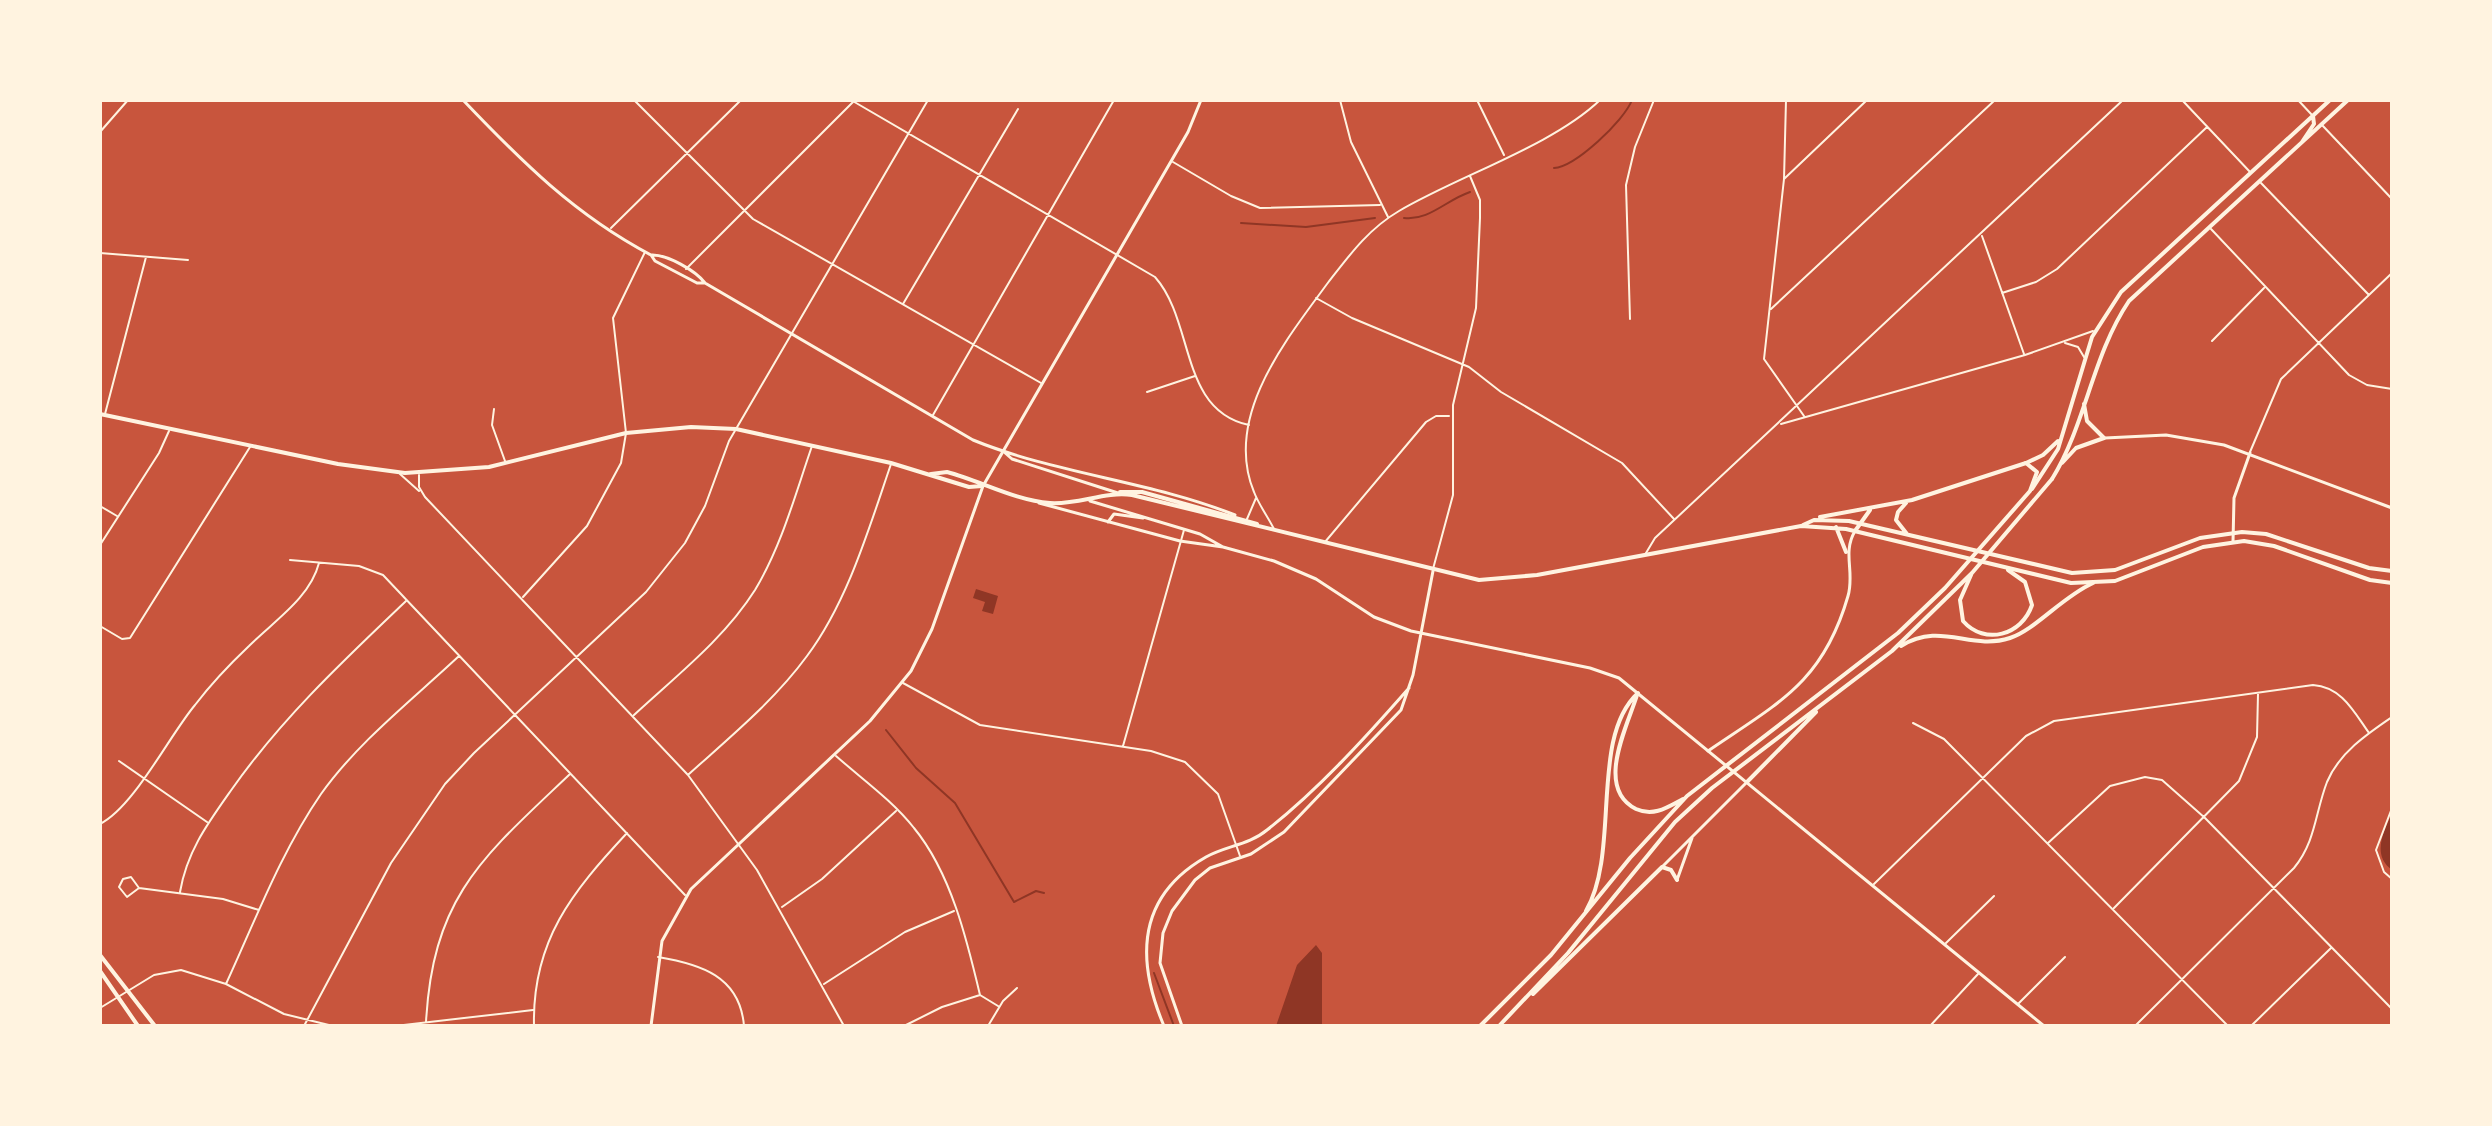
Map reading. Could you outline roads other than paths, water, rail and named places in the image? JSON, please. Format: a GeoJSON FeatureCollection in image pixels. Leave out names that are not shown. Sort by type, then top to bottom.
{"type":"FeatureCollection","features":[{"type":"Feature","properties":{"kind":"main road"},"geometry":{"type":"LineString","coordinates":[[463,100],[531,172],[563,200],[685,277],[705,283]]}},
{"type":"Feature","properties":{"kind":"main road"},"geometry":{"type":"LineString","coordinates":[[651,1026],[658,957],[666,931],[686,896],[903,683],[932,629],[983,486],[1171,161],[1201,100]]}},
{"type":"Feature","properties":{"kind":"main road"},"geometry":{"type":"LineString","coordinates":[[1638,693],[1622,731],[1616,779],[1619,791],[1629,804],[1648,812],[1659,811],[1687,796],[1881,648],[1960,572],[2030,491],[2053,459],[2096,329],[2141,269],[2251,174],[2330,100]]}},
{"type":"Feature","properties":{"kind":"main road"},"geometry":{"type":"LineString","coordinates":[[2059,468],[2106,338],[2129,301],[2348,100]]}},
{"type":"Feature","properties":{"kind":"main road"},"geometry":{"type":"LineString","coordinates":[[2299,147],[2314,124],[2313,116]]}},
{"type":"Feature","properties":{"kind":"main road"},"geometry":{"type":"LineString","coordinates":[[651,255],[659,254],[686,269],[973,440],[1003,451],[1127,481],[1260,525]]}},
{"type":"Feature","properties":{"kind":"main road"},"geometry":{"type":"LineString","coordinates":[[2084,400],[2087,421],[2104,438]]}},
{"type":"Feature","properties":{"kind":"main road"},"geometry":{"type":"LineString","coordinates":[[102,414],[169,431],[400,473],[506,464],[626,433],[691,427],[736,429],[891,463],[969,487],[983,486]]}},
{"type":"Feature","properties":{"kind":"main road"},"geometry":{"type":"LineString","coordinates":[[1801,526],[1826,515],[1912,500],[2026,463],[2049,451],[2062,436]]}},
{"type":"Feature","properties":{"kind":"main road"},"geometry":{"type":"LineString","coordinates":[[1525,1001],[1675,822],[1712,788],[1892,651],[1972,573],[2076,448],[2104,438],[2181,437],[2250,453],[2392,508]]}},
{"type":"Feature","properties":{"kind":"main road"},"geometry":{"type":"LineString","coordinates":[[1003,451],[1012,459],[1118,493],[1260,525],[1433,571],[1498,579],[1801,526],[1855,531],[2053,581],[2093,583],[2133,576],[2203,547],[2233,542],[2274,546],[2358,577],[2392,583]]}},
{"type":"Feature","properties":{"kind":"main road"},"geometry":{"type":"LineString","coordinates":[[2233,542],[2234,498],[2250,453]]}},
{"type":"Feature","properties":{"kind":"main road"},"geometry":{"type":"LineString","coordinates":[[2026,463],[2037,472],[2030,491]]}},
{"type":"Feature","properties":{"kind":"main road"},"geometry":{"type":"LineString","coordinates":[[931,474],[947,472],[983,486],[1055,503],[1090,501],[1127,489],[1235,515]]}},
{"type":"Feature","properties":{"kind":"main road"},"geometry":{"type":"LineString","coordinates":[[1032,499],[1050,508],[1107,523],[1180,541],[1223,547]]}},
{"type":"Feature","properties":{"kind":"main road"},"geometry":{"type":"LineString","coordinates":[[1907,534],[1898,523],[1897,516],[1912,500]]}},
{"type":"Feature","properties":{"kind":"main road"},"geometry":{"type":"LineString","coordinates":[[1090,501],[1184,529],[1223,547],[1287,566],[1316,579],[1377,619],[1421,633],[1608,672],[1638,693],[2044,1026]]}},
{"type":"Feature","properties":{"kind":"main road"},"geometry":{"type":"LineString","coordinates":[[1846,552],[1859,524],[1871,509]]}},
{"type":"Feature","properties":{"kind":"main road"},"geometry":{"type":"LineString","coordinates":[[1107,523],[1117,513],[1151,519]]}},
{"type":"Feature","properties":{"kind":"main road"},"geometry":{"type":"LineString","coordinates":[[1814,520],[1859,524],[1907,534],[2049,570],[2094,573],[2132,566],[2186,542],[2232,532],[2266,534],[2369,568],[2392,571]]}},
{"type":"Feature","properties":{"kind":"main road"},"geometry":{"type":"LineString","coordinates":[[1708,751],[1785,698],[1821,661],[1834,635],[1852,581],[1846,552],[1836,527]]}},
{"type":"Feature","properties":{"kind":"main road"},"geometry":{"type":"LineString","coordinates":[[1972,573],[1960,600],[1960,614],[1971,628],[1990,635],[2017,628],[2032,605],[2025,582],[2008,570]]}},
{"type":"Feature","properties":{"kind":"main road"},"geometry":{"type":"LineString","coordinates":[[1182,1026],[1160,963],[1166,921],[1195,880],[1210,868],[1266,847],[1298,819],[1401,710],[1409,688],[1433,571]]}},
{"type":"Feature","properties":{"kind":"main road"},"geometry":{"type":"LineString","coordinates":[[1892,651],[1927,633],[1979,641],[2015,637],[2066,597],[2093,583]]}},
{"type":"Feature","properties":{"kind":"main road"},"geometry":{"type":"LineString","coordinates":[[1164,1026],[1146,973],[1145,948],[1150,920],[1172,884],[1205,857],[1264,833],[1409,688]]}},
{"type":"Feature","properties":{"kind":"main road"},"geometry":{"type":"LineString","coordinates":[[1581,920],[1595,895],[1601,872],[1616,726],[1628,702],[1638,693]]}},
{"type":"Feature","properties":{"kind":"main road"},"geometry":{"type":"LineString","coordinates":[[1499,1026],[1547,983],[1823,705]]}},
{"type":"Feature","properties":{"kind":"main road"},"geometry":{"type":"LineString","coordinates":[[1480,1026],[1581,920],[1630,858],[1687,796]]}},
{"type":"Feature","properties":{"kind":"main road"},"geometry":{"type":"LineString","coordinates":[[1677,880],[1693,836]]}},
{"type":"Feature","properties":{"kind":"main road"},"geometry":{"type":"LineString","coordinates":[[1662,867],[1671,870],[1677,880]]}},
{"type":"Feature","properties":{"kind":"main road"},"geometry":{"type":"LineString","coordinates":[[100,955],[125,992],[155,1026]]}},
{"type":"Feature","properties":{"kind":"main road"},"geometry":{"type":"LineString","coordinates":[[100,971],[138,1026]]}},
{"type":"Feature","properties":{"kind":"street"},"geometry":{"type":"LineString","coordinates":[[100,132],[128,100]]}},
{"type":"Feature","properties":{"kind":"street"},"geometry":{"type":"LineString","coordinates":[[634,100],[742,211],[1042,384]]}},
{"type":"Feature","properties":{"kind":"street"},"geometry":{"type":"LineString","coordinates":[[608,230],[741,100]]}},
{"type":"Feature","properties":{"kind":"street"},"geometry":{"type":"LineString","coordinates":[[304,1026],[412,829],[460,768],[646,592],[685,543],[705,506],[736,429],[928,100]]}},
{"type":"Feature","properties":{"kind":"street"},"geometry":{"type":"LineString","coordinates":[[933,415],[1117,100]]}},
{"type":"Feature","properties":{"kind":"street"},"geometry":{"type":"LineString","coordinates":[[1340,100],[1351,142],[1388,218]]}},
{"type":"Feature","properties":{"kind":"street"},"geometry":{"type":"LineString","coordinates":[[1477,100],[1505,156]]}},
{"type":"Feature","properties":{"kind":"street"},"geometry":{"type":"LineString","coordinates":[[1274,529],[1256,497],[1249,474],[1251,426],[1261,388],[1277,351],[1316,298],[1352,252],[1388,218],[1581,116],[1600,100]]}},
{"type":"Feature","properties":{"kind":"street"},"geometry":{"type":"LineString","coordinates":[[1630,319],[1626,185],[1637,138],[1654,100]]}},
{"type":"Feature","properties":{"kind":"street"},"geometry":{"type":"LineString","coordinates":[[1786,100],[1784,179],[1764,359],[1772,374],[1799,404],[1804,416]]}},
{"type":"Feature","properties":{"kind":"street"},"geometry":{"type":"LineString","coordinates":[[1784,179],[1867,100]]}},
{"type":"Feature","properties":{"kind":"street"},"geometry":{"type":"LineString","coordinates":[[1769,310],[1995,100]]}},
{"type":"Feature","properties":{"kind":"street"},"geometry":{"type":"LineString","coordinates":[[1645,555],[1649,544],[1675,519],[1777,427],[2123,100]]}},
{"type":"Feature","properties":{"kind":"street"},"geometry":{"type":"LineString","coordinates":[[2182,100],[2251,174]]}},
{"type":"Feature","properties":{"kind":"street"},"geometry":{"type":"LineString","coordinates":[[2298,100],[2313,116]]}},
{"type":"Feature","properties":{"kind":"street"},"geometry":{"type":"LineString","coordinates":[[686,269],[852,101],[1155,277],[1164,288],[1196,376],[1213,409],[1236,422],[1251,426]]}},
{"type":"Feature","properties":{"kind":"street"},"geometry":{"type":"LineString","coordinates":[[903,304],[1018,109]]}},
{"type":"Feature","properties":{"kind":"street"},"geometry":{"type":"LineString","coordinates":[[2322,125],[2392,199]]}},
{"type":"Feature","properties":{"kind":"street"},"geometry":{"type":"LineString","coordinates":[[2002,293],[2036,282],[2057,269],[2207,127]]}},
{"type":"Feature","properties":{"kind":"street"},"geometry":{"type":"LineString","coordinates":[[1171,161],[1231,196],[1260,208],[1380,205]]}},
{"type":"Feature","properties":{"kind":"street"},"geometry":{"type":"LineString","coordinates":[[1433,571],[1453,495],[1451,416],[1474,327],[1480,200],[1470,175]]}},
{"type":"Feature","properties":{"kind":"street"},"geometry":{"type":"LineString","coordinates":[[2261,183],[2368,295]]}},
{"type":"Feature","properties":{"kind":"street"},"geometry":{"type":"LineString","coordinates":[[2210,228],[2354,379],[2392,389]]}},
{"type":"Feature","properties":{"kind":"street"},"geometry":{"type":"LineString","coordinates":[[1981,235],[2025,355]]}},
{"type":"Feature","properties":{"kind":"street"},"geometry":{"type":"LineString","coordinates":[[522,598],[559,561],[597,511],[621,463],[626,433],[613,318],[645,252]]}},
{"type":"Feature","properties":{"kind":"street"},"geometry":{"type":"LineString","coordinates":[[100,253],[188,260]]}},
{"type":"Feature","properties":{"kind":"street"},"geometry":{"type":"LineString","coordinates":[[102,414],[146,257]]}},
{"type":"Feature","properties":{"kind":"street"},"geometry":{"type":"LineString","coordinates":[[2250,453],[2276,388],[2392,273]]}},
{"type":"Feature","properties":{"kind":"street"},"geometry":{"type":"LineString","coordinates":[[2212,341],[2265,288]]}},
{"type":"Feature","properties":{"kind":"street"},"geometry":{"type":"LineString","coordinates":[[1316,298],[1352,318],[1463,364],[1501,392],[1622,463],[1675,519]]}},
{"type":"Feature","properties":{"kind":"street"},"geometry":{"type":"LineString","coordinates":[[1777,427],[1804,416],[2025,355],[2096,329]]}},
{"type":"Feature","properties":{"kind":"street"},"geometry":{"type":"LineString","coordinates":[[2060,344],[2075,345],[2084,358]]}},
{"type":"Feature","properties":{"kind":"street"},"geometry":{"type":"LineString","coordinates":[[1147,392],[1196,376]]}},
{"type":"Feature","properties":{"kind":"street"},"geometry":{"type":"LineString","coordinates":[[494,409],[492,425],[506,464]]}},
{"type":"Feature","properties":{"kind":"street"},"geometry":{"type":"LineString","coordinates":[[1325,543],[1426,422],[1436,416],[1451,416]]}},
{"type":"Feature","properties":{"kind":"street"},"geometry":{"type":"LineString","coordinates":[[100,545],[159,453],[169,431]]}},
{"type":"Feature","properties":{"kind":"street"},"geometry":{"type":"LineString","coordinates":[[632,716],[714,642],[755,589],[782,536],[813,445]]}},
{"type":"Feature","properties":{"kind":"street"},"geometry":{"type":"LineString","coordinates":[[100,626],[126,640],[250,446]]}},
{"type":"Feature","properties":{"kind":"street"},"geometry":{"type":"LineString","coordinates":[[688,775],[772,697],[815,646],[842,595],[891,463]]}},
{"type":"Feature","properties":{"kind":"street"},"geometry":{"type":"LineString","coordinates":[[400,473],[688,775],[738,842],[780,908],[844,1026]]}},
{"type":"Feature","properties":{"kind":"street"},"geometry":{"type":"LineString","coordinates":[[419,473],[421,493]]}},
{"type":"Feature","properties":{"kind":"street"},"geometry":{"type":"LineString","coordinates":[[1247,519],[1256,497]]}},
{"type":"Feature","properties":{"kind":"street"},"geometry":{"type":"LineString","coordinates":[[100,506],[118,517]]}},
{"type":"Feature","properties":{"kind":"street"},"geometry":{"type":"LineString","coordinates":[[1123,746],[1184,529]]}},
{"type":"Feature","properties":{"kind":"street"},"geometry":{"type":"LineString","coordinates":[[290,560],[377,571],[686,896]]}},
{"type":"Feature","properties":{"kind":"street"},"geometry":{"type":"LineString","coordinates":[[100,824],[119,811],[195,705],[310,586],[319,562]]}},
{"type":"Feature","properties":{"kind":"street"},"geometry":{"type":"LineString","coordinates":[[180,892],[190,852],[286,718],[407,600]]}},
{"type":"Feature","properties":{"kind":"street"},"geometry":{"type":"LineString","coordinates":[[226,984],[300,828],[337,774],[460,655]]}},
{"type":"Feature","properties":{"kind":"street"},"geometry":{"type":"LineString","coordinates":[[903,683],[980,725],[1171,756],[1205,777],[1218,794],[1240,858]]}},
{"type":"Feature","properties":{"kind":"street"},"geometry":{"type":"LineString","coordinates":[[1873,885],[2026,736],[2054,721],[2257,692],[2326,686],[2343,697],[2369,733]]}},
{"type":"Feature","properties":{"kind":"street"},"geometry":{"type":"LineString","coordinates":[[2112,910],[2239,781],[2252,756],[2258,722],[2257,692]]}},
{"type":"Feature","properties":{"kind":"street"},"geometry":{"type":"LineString","coordinates":[[2135,1026],[2274,890],[2313,841],[2324,792],[2336,766],[2369,733],[2392,717]]}},
{"type":"Feature","properties":{"kind":"street"},"geometry":{"type":"LineString","coordinates":[[1913,723],[1944,739],[2228,1026]]}},
{"type":"Feature","properties":{"kind":"street"},"geometry":{"type":"LineString","coordinates":[[834,754],[897,810],[928,847],[955,911],[980,995],[998,1006]]}},
{"type":"Feature","properties":{"kind":"street"},"geometry":{"type":"LineString","coordinates":[[119,761],[208,823]]}},
{"type":"Feature","properties":{"kind":"street"},"geometry":{"type":"LineString","coordinates":[[426,1022],[437,946],[462,887],[491,850],[571,773]]}},
{"type":"Feature","properties":{"kind":"street"},"geometry":{"type":"LineString","coordinates":[[2048,843],[2100,793],[2134,779],[2156,779],[2169,783],[2392,1009]]}},
{"type":"Feature","properties":{"kind":"street"},"geometry":{"type":"LineString","coordinates":[[2392,808],[2376,850],[2384,872],[2392,879]]}},
{"type":"Feature","properties":{"kind":"street"},"geometry":{"type":"LineString","coordinates":[[780,908],[822,879],[897,810]]}},
{"type":"Feature","properties":{"kind":"street"},"geometry":{"type":"LineString","coordinates":[[534,1026],[541,961],[564,907],[627,832]]}},
{"type":"Feature","properties":{"kind":"street"},"geometry":{"type":"LineString","coordinates":[[139,888],[131,877],[123,879],[119,887],[127,897],[139,888],[180,892],[223,899],[260,910]]}},
{"type":"Feature","properties":{"kind":"street"},"geometry":{"type":"LineString","coordinates":[[1945,944],[1994,896]]}},
{"type":"Feature","properties":{"kind":"street"},"geometry":{"type":"LineString","coordinates":[[822,985],[905,932],[955,911]]}},
{"type":"Feature","properties":{"kind":"street"},"geometry":{"type":"LineString","coordinates":[[2251,1026],[2332,948]]}},
{"type":"Feature","properties":{"kind":"street"},"geometry":{"type":"LineString","coordinates":[[658,957],[692,963],[715,973],[739,1002],[744,1026]]}},
{"type":"Feature","properties":{"kind":"street"},"geometry":{"type":"LineString","coordinates":[[2018,1004],[2065,957]]}},
{"type":"Feature","properties":{"kind":"street"},"geometry":{"type":"LineString","coordinates":[[100,1008],[154,975],[170,971],[198,973],[284,1014],[333,1026]]}},
{"type":"Feature","properties":{"kind":"street"},"geometry":{"type":"LineString","coordinates":[[1930,1026],[1979,973]]}},
{"type":"Feature","properties":{"kind":"street"},"geometry":{"type":"LineString","coordinates":[[988,1026],[998,1006],[1017,988]]}},
{"type":"Feature","properties":{"kind":"street"},"geometry":{"type":"LineString","coordinates":[[904,1026],[942,1007],[980,995]]}},
{"type":"Feature","properties":{"kind":"street"},"geometry":{"type":"LineString","coordinates":[[395,1026],[534,1010]]}},
{"type":"Feature","properties":{"kind":"waterway"},"geometry":{"type":"LineString","coordinates":[[1554,168],[1574,160],[1598,142],[1632,100]]}},
{"type":"Feature","properties":{"kind":"waterway"},"geometry":{"type":"LineString","coordinates":[[1404,218],[1430,213],[1470,192]]}},
{"type":"Feature","properties":{"kind":"waterway"},"geometry":{"type":"LineString","coordinates":[[1241,223],[1306,227],[1375,218]]}},
{"type":"Feature","properties":{"kind":"waterway"},"geometry":{"type":"LineString","coordinates":[[886,730],[916,768],[955,803],[1014,902],[1036,891],[1044,893]]}},
{"type":"Feature","properties":{"kind":"waterway"},"geometry":{"type":"LineString","coordinates":[[1154,973],[1174,1026]]}}]}
